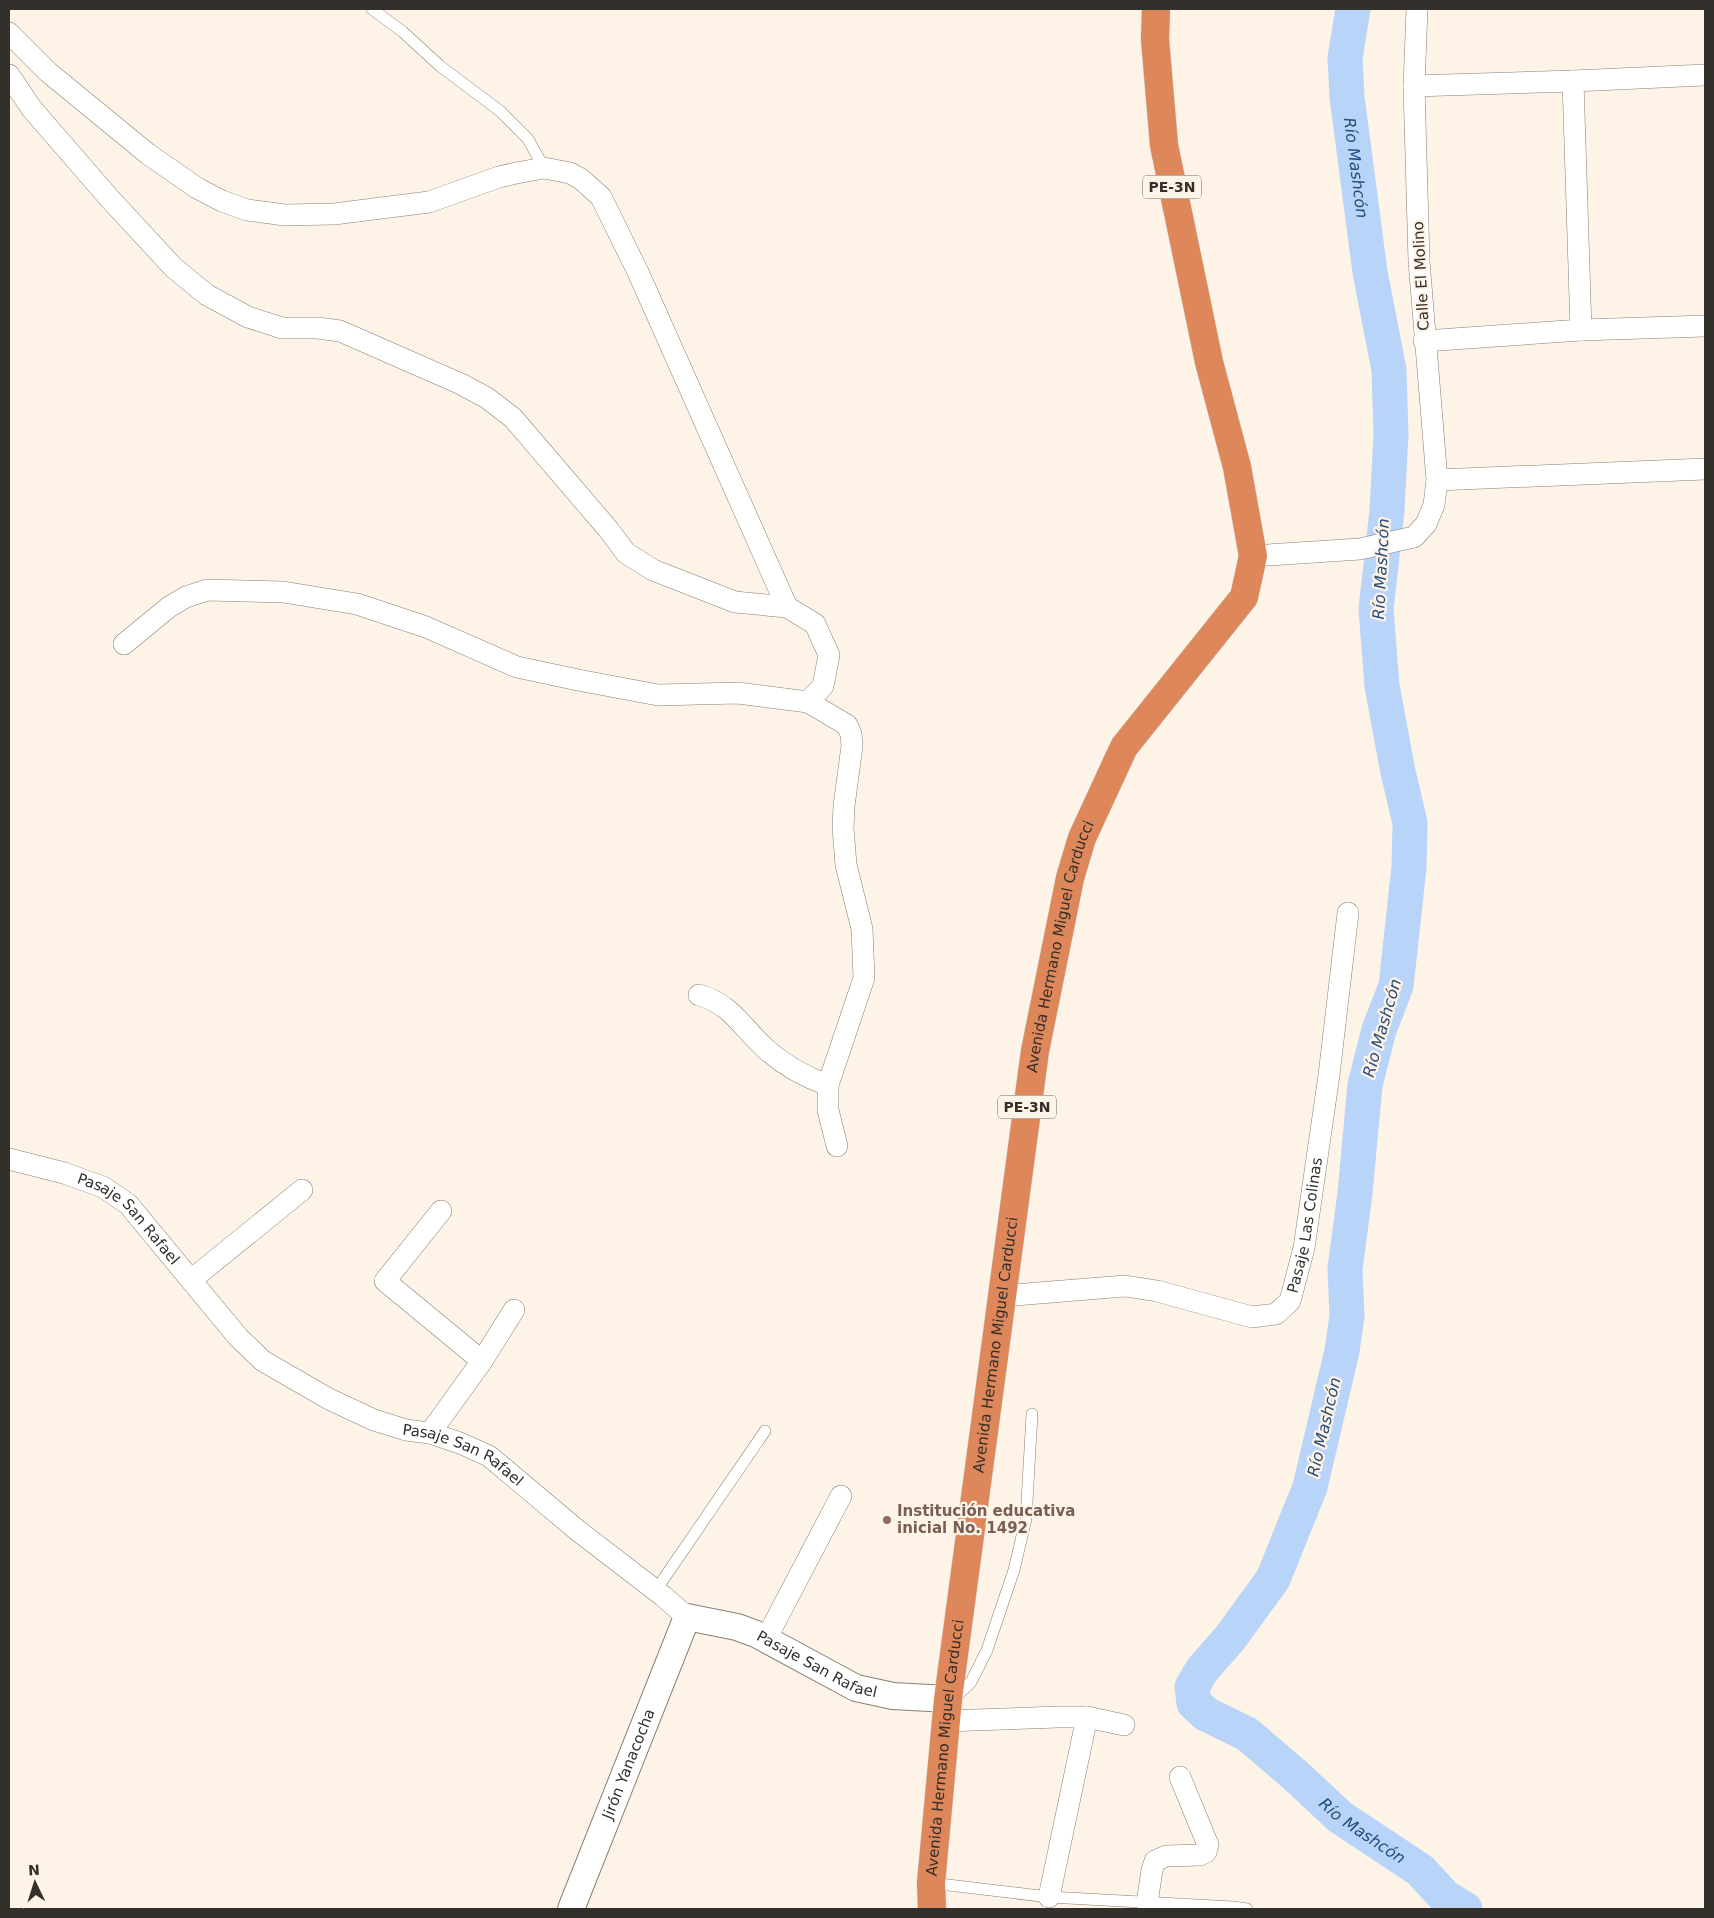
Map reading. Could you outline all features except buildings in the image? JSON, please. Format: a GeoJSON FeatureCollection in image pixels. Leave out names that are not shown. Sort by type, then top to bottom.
{"type":"FeatureCollection","features":[{"type":"Feature","properties":{"kind":"highway","name":"Avenida Hermano Miguel Carducci"},"geometry":{"type":"LineString","coordinates":[[932,1896],[947,1710],[1035,1051],[1070,878],[1082,838],[1124,747],[1244,597],[1254,556],[1237,467],[1209,362],[1164,145],[1155,39],[1156,9]]}},
{"type":"Feature","properties":{"kind":"street","name":"Calle El Molino"},"geometry":{"type":"LineString","coordinates":[[1254,556],[1360,549],[1414,537],[1426,524],[1434,505],[1437,480],[1419,261],[1414,86],[1417,9]]}},
{"type":"Feature","properties":{"kind":"street"},"geometry":{"type":"LineString","coordinates":[[9,33],[48,72],[141,149],[197,188],[222,201],[246,210],[285,215],[334,214],[429,202],[498,177],[544,168],[570,173],[592,187],[601,197],[638,272],[787,607]]}},
{"type":"Feature","properties":{"kind":"street"},"geometry":{"type":"LineString","coordinates":[[1414,86],[1573,81],[1705,74]]}},
{"type":"Feature","properties":{"kind":"street"},"geometry":{"type":"LineString","coordinates":[[9,75],[32,109],[110,200],[174,268],[207,295],[248,317],[282,328],[318,328],[340,331],[386,350],[478,393],[513,418],[608,528],[626,553],[652,570],[735,602],[787,607],[815,624],[829,656],[824,686],[808,702]]}},
{"type":"Feature","properties":{"kind":"street"},"geometry":{"type":"LineString","coordinates":[[1573,81],[1581,330]]}},
{"type":"Feature","properties":{"kind":"street"},"geometry":{"type":"LineString","coordinates":[[1424,340],[1581,330],[1705,326]]}},
{"type":"Feature","properties":{"kind":"street"},"geometry":{"type":"LineString","coordinates":[[1437,480],[1705,469]]}},
{"type":"Feature","properties":{"kind":"street"},"geometry":{"type":"LineString","coordinates":[[124,644],[169,607],[186,597],[207,590],[283,592],[357,604],[426,627],[517,667],[658,694],[738,693],[808,702],[846,725],[851,734],[852,746],[844,806],[844,845],[846,865],[862,929],[865,960],[864,978],[860,993],[828,1085],[828,1110],[837,1146]]}},
{"type":"Feature","properties":{"kind":"street","name":"Pasaje Las Colinas"},"geometry":{"type":"LineString","coordinates":[[1002,1296],[1125,1286],[1157,1291],[1252,1317],[1276,1314],[1290,1301],[1304,1248],[1329,1075],[1348,913]]}},
{"type":"Feature","properties":{"kind":"street"},"geometry":{"type":"LineString","coordinates":[[699,995],[722,1004],[767,1051],[792,1069],[828,1085]]}},
{"type":"Feature","properties":{"kind":"street","name":"Pasaje San Rafael"},"geometry":{"type":"LineString","coordinates":[[9,1159],[64,1173],[103,1187],[128,1204],[238,1337],[263,1361],[329,1398],[374,1420],[406,1430],[430,1433],[460,1442],[489,1456],[577,1530],[656,1590],[687,1618],[737,1627],[766,1639],[856,1688],[947,1710],[1087,1717],[1124,1726]]}},
{"type":"Feature","properties":{"kind":"street"},"geometry":{"type":"LineString","coordinates":[[191,1280],[302,1190]]}},
{"type":"Feature","properties":{"kind":"street"},"geometry":{"type":"LineString","coordinates":[[442,1212],[385,1282],[482,1361]]}},
{"type":"Feature","properties":{"kind":"street"},"geometry":{"type":"LineString","coordinates":[[430,1433],[482,1361],[514,1310]]}},
{"type":"Feature","properties":{"kind":"street"},"geometry":{"type":"LineString","coordinates":[[766,1639],[841,1496]]}},
{"type":"Feature","properties":{"kind":"street","name":"Jirón Yanacocha"},"geometry":{"type":"LineString","coordinates":[[571,1909],[687,1618]]}},
{"type":"Feature","properties":{"kind":"street"},"geometry":{"type":"LineString","coordinates":[[1049,1897],[1087,1717]]}},
{"type":"Feature","properties":{"kind":"street"},"geometry":{"type":"LineString","coordinates":[[1148,1903],[1155,1861],[1166,1856],[1200,1855],[1206,1852],[1208,1845],[1180,1777]]}},
{"type":"Feature","properties":{"kind":"lane"},"geometry":{"type":"LineString","coordinates":[[372,9],[403,32],[440,66],[500,111],[528,139],[544,168]]}},
{"type":"Feature","properties":{"kind":"lane"},"geometry":{"type":"LineString","coordinates":[[947,1710],[971,1682],[987,1650],[1014,1570],[1026,1519],[1032,1414]]}},
{"type":"Feature","properties":{"kind":"lane"},"geometry":{"type":"LineString","coordinates":[[656,1590],[765,1431]]}},
{"type":"Feature","properties":{"kind":"lane"},"geometry":{"type":"LineString","coordinates":[[932,1896],[1049,1897],[1247,1909]]}},
{"type":"Feature","properties":{"kind":"waterway","name":"Río Mashcón"},"geometry":{"type":"LineString","coordinates":[[1353,9],[1345,58],[1347,97],[1370,272],[1389,370],[1391,434],[1387,511],[1376,609],[1382,686],[1398,772],[1410,823],[1409,867],[1396,986],[1379,1030],[1365,1085],[1355,1193],[1345,1269],[1347,1316],[1342,1351],[1310,1487],[1273,1579],[1230,1638],[1202,1670],[1192,1687],[1194,1703],[1206,1714],[1247,1734],[1340,1817],[1420,1870],[1445,1897],[1465,1909]]}},
{"type":"Feature","properties":{"kind":"place","name":"Institución educativa inicial No. 1492"},"geometry":{"type":"Point","coordinates":[887,1520]}}]}
